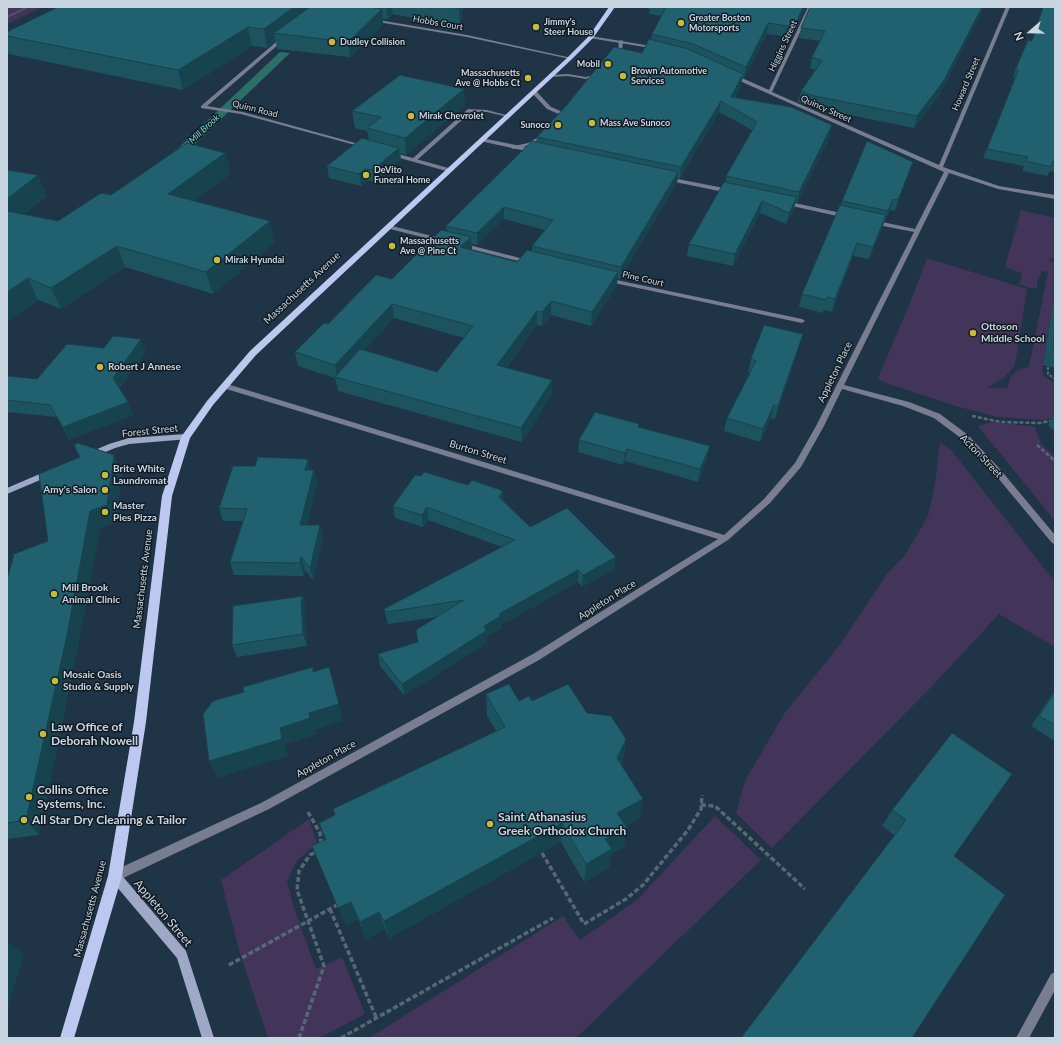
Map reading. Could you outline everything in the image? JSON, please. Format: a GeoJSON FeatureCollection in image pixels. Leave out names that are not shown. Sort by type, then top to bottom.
{"type":"FeatureCollection","features":[{"type":"Feature","properties":{"kind":"main road","name":"Massachusetts Avenue"},"geometry":{"type":"LineString","coordinates":[[67,1038],[115,876],[140,722],[167,496],[186,437],[210,402],[253,353],[570,58],[591,37],[612,7]]}},
{"type":"Feature","properties":{"kind":"street","name":"Higgins Street"},"geometry":{"type":"LineString","coordinates":[[770,92],[810,7]]}},
{"type":"Feature","properties":{"kind":"street","name":"Howard Street"},"geometry":{"type":"LineString","coordinates":[[940,168],[1008,7]]}},
{"type":"Feature","properties":{"kind":"street","name":"Hobbs Court"},"geometry":{"type":"LineString","coordinates":[[368,19],[467,36],[570,58]]}},
{"type":"Feature","properties":{"kind":"street","name":"Quinn Road"},"geometry":{"type":"LineString","coordinates":[[288,35],[203,107],[233,112],[372,149]]}},
{"type":"Feature","properties":{"kind":"street"},"geometry":{"type":"LineString","coordinates":[[591,37],[660,48]]}},
{"type":"Feature","properties":{"kind":"street"},"geometry":{"type":"LineString","coordinates":[[620,51],[621,41]]}},
{"type":"Feature","properties":{"kind":"street","name":"Quincy Street"},"geometry":{"type":"LineString","coordinates":[[729,74],[947,171],[998,187],[1055,197]]}},
{"type":"Feature","properties":{"kind":"street"},"geometry":{"type":"LineString","coordinates":[[550,76],[568,75],[586,78],[595,75]]}},
{"type":"Feature","properties":{"kind":"street"},"geometry":{"type":"LineString","coordinates":[[534,92],[549,108],[563,114]]}},
{"type":"Feature","properties":{"kind":"street"},"geometry":{"type":"LineString","coordinates":[[414,160],[470,110],[487,111],[508,116]]}},
{"type":"Feature","properties":{"kind":"street"},"geometry":{"type":"LineString","coordinates":[[513,146],[529,144],[544,136]]}},
{"type":"Feature","properties":{"kind":"street"},"geometry":{"type":"LineString","coordinates":[[482,140],[544,153]]}},
{"type":"Feature","properties":{"kind":"street"},"geometry":{"type":"LineString","coordinates":[[386,152],[450,170]]}},
{"type":"Feature","properties":{"kind":"street","name":"Appleton Place"},"geometry":{"type":"LineString","coordinates":[[115,876],[265,806],[536,657],[725,538],[767,501],[798,465],[820,426],[947,171]]}},
{"type":"Feature","properties":{"kind":"street"},"geometry":{"type":"LineString","coordinates":[[660,177],[738,194]]}},
{"type":"Feature","properties":{"kind":"street"},"geometry":{"type":"LineString","coordinates":[[777,202],[855,218]]}},
{"type":"Feature","properties":{"kind":"street"},"geometry":{"type":"LineString","coordinates":[[863,220],[917,231]]}},
{"type":"Feature","properties":{"kind":"street"},"geometry":{"type":"LineString","coordinates":[[388,227],[446,241]]}},
{"type":"Feature","properties":{"kind":"street"},"geometry":{"type":"LineString","coordinates":[[453,243],[536,264]]}},
{"type":"Feature","properties":{"kind":"street","name":"Pine Court"},"geometry":{"type":"LineString","coordinates":[[598,278],[802,321]]}},
{"type":"Feature","properties":{"kind":"street","name":"Burton Street"},"geometry":{"type":"LineString","coordinates":[[225,386],[725,538]]}},
{"type":"Feature","properties":{"kind":"street","name":"Acton Street"},"geometry":{"type":"LineString","coordinates":[[840,386],[906,404],[937,416],[965,437],[996,470],[1055,541]]}},
{"type":"Feature","properties":{"kind":"street","name":"Forest Street"},"geometry":{"type":"LineString","coordinates":[[86,457],[112,446],[129,441],[186,437]]}},
{"type":"Feature","properties":{"kind":"street"},"geometry":{"type":"LineString","coordinates":[[7,492],[58,469]]}},
{"type":"Feature","properties":{"kind":"street","name":"Appleton Street"},"geometry":{"type":"LineString","coordinates":[[115,876],[182,955],[208,1038]]}},
{"type":"Feature","properties":{"kind":"street"},"geometry":{"type":"LineString","coordinates":[[1022,1038],[1055,978]]}},
{"type":"Feature","properties":{"kind":"path"},"geometry":{"type":"LineString","coordinates":[[7,17],[28,7]]}},
{"type":"Feature","properties":{"kind":"path"},"geometry":{"type":"LineString","coordinates":[[1048,367],[1048,374],[1055,379]]}},
{"type":"Feature","properties":{"kind":"path"},"geometry":{"type":"LineString","coordinates":[[970,416],[1001,422],[1040,423],[1055,420]]}},
{"type":"Feature","properties":{"kind":"path"},"geometry":{"type":"LineString","coordinates":[[1037,445],[1055,461]]}},
{"type":"Feature","properties":{"kind":"path"},"geometry":{"type":"LineString","coordinates":[[542,853],[584,924],[626,899],[644,885],[688,830],[701,809],[702,795]]}},
{"type":"Feature","properties":{"kind":"path"},"geometry":{"type":"LineString","coordinates":[[701,805],[715,806],[805,889]]}},
{"type":"Feature","properties":{"kind":"path"},"geometry":{"type":"LineString","coordinates":[[299,1038],[324,966],[310,922],[297,890],[299,871],[310,855],[322,848],[320,833],[308,812]]}},
{"type":"Feature","properties":{"kind":"path"},"geometry":{"type":"LineString","coordinates":[[229,965],[310,922],[337,905]]}},
{"type":"Feature","properties":{"kind":"path"},"geometry":{"type":"LineString","coordinates":[[330,909],[376,1017]]}},
{"type":"Feature","properties":{"kind":"path"},"geometry":{"type":"LineString","coordinates":[[341,1038],[553,918]]}},
{"type":"Feature","properties":{"kind":"shaded area"},"geometry":{"type":"Polygon","coordinates":[[[7,7],[42,7],[7,24],[7,7]]]}},
{"type":"Feature","properties":{"kind":"shaded area"},"geometry":{"type":"Polygon","coordinates":[[[1021,210],[1055,218],[1055,259],[1050,258],[1049,261],[1055,262],[1055,292],[1042,370],[1044,376],[1055,383],[1055,417],[1043,420],[997,417],[956,406],[883,382],[878,378],[912,298],[927,258],[1027,289],[1015,365],[1005,377],[987,388],[1007,388],[1011,376],[1020,369],[1029,367],[1048,272],[1042,271],[1037,281],[1037,288],[1031,288],[1019,284],[1022,273],[1005,267],[1021,210]]]}},
{"type":"Feature","properties":{"kind":"shaded area"},"geometry":{"type":"Polygon","coordinates":[[[993,422],[1035,427],[1041,444],[1055,457],[1055,521],[978,426],[993,422]]]}},
{"type":"Feature","properties":{"kind":"shaded area"},"geometry":{"type":"Polygon","coordinates":[[[940,443],[952,451],[1055,582],[1055,647],[999,614],[937,681],[772,848],[736,813],[745,781],[784,714],[839,646],[887,574],[905,555],[928,516],[935,485],[940,443]]]}},
{"type":"Feature","properties":{"kind":"shaded area"},"geometry":{"type":"Polygon","coordinates":[[[715,816],[761,860],[576,1038],[369,1038],[563,916],[580,940],[637,900],[715,816]]]}},
{"type":"Feature","properties":{"kind":"shaded area"},"geometry":{"type":"Polygon","coordinates":[[[309,819],[317,843],[297,861],[287,881],[293,905],[316,969],[342,957],[365,1014],[319,1038],[268,1038],[239,950],[221,880],[309,819]]]}},
{"type":"Feature","properties":{"kind":"water","name":"Mill Brook"},"geometry":{"type":"Polygon","coordinates":[[[280,52],[290,53],[175,163],[171,155],[280,52]]]}},
{"type":"Feature","properties":{"kind":"building"},"geometry":{"type":"Polygon","coordinates":[[[58,7],[294,7],[264,29],[248,27],[178,70],[7,36],[7,32],[58,7]]]}},
{"type":"Feature","properties":{"kind":"building"},"geometry":{"type":"Polygon","coordinates":[[[310,7],[371,7],[382,9],[348,42],[274,33],[310,7]]]}},
{"type":"Feature","properties":{"kind":"building"},"geometry":{"type":"Polygon","coordinates":[[[666,7],[803,7],[794,27],[768,23],[746,67],[693,44],[652,34],[666,7]]]}},
{"type":"Feature","properties":{"kind":"building"},"geometry":{"type":"Polygon","coordinates":[[[810,7],[982,7],[943,82],[917,116],[814,96],[801,91],[822,61],[812,57],[825,31],[801,28],[810,7]]]}},
{"type":"Feature","properties":{"kind":"building"},"geometry":{"type":"Polygon","coordinates":[[[1043,7],[1055,7],[1055,162],[1053,161],[1051,167],[1026,161],[1028,157],[987,149],[1018,71],[1016,68],[1028,40],[1032,41],[1043,7]]]}},
{"type":"Feature","properties":{"kind":"building"},"geometry":{"type":"Polygon","coordinates":[[[649,39],[688,49],[743,74],[731,97],[791,107],[832,125],[799,192],[726,176],[757,122],[721,101],[681,167],[537,137],[566,106],[614,47],[642,53],[649,39]]]}},
{"type":"Feature","properties":{"kind":"building"},"geometry":{"type":"Polygon","coordinates":[[[400,75],[464,89],[405,138],[367,128],[381,117],[352,111],[400,75]]]}},
{"type":"Feature","properties":{"kind":"building"},"geometry":{"type":"Polygon","coordinates":[[[362,138],[399,148],[373,170],[365,169],[359,174],[327,166],[362,138]]]}},
{"type":"Feature","properties":{"kind":"building"},"geometry":{"type":"Polygon","coordinates":[[[532,141],[678,172],[621,267],[532,246],[553,220],[504,207],[477,233],[446,226],[532,141]]]}},
{"type":"Feature","properties":{"kind":"building"},"geometry":{"type":"Polygon","coordinates":[[[867,141],[913,162],[898,200],[893,199],[888,211],[842,201],[867,141]]]}},
{"type":"Feature","properties":{"kind":"building"},"geometry":{"type":"Polygon","coordinates":[[[187,143],[225,153],[168,194],[270,221],[206,272],[117,246],[51,288],[28,278],[7,292],[7,211],[58,221],[101,193],[111,195],[187,143]]]}},
{"type":"Feature","properties":{"kind":"building"},"geometry":{"type":"Polygon","coordinates":[[[7,170],[38,175],[7,199],[7,170]]]}},
{"type":"Feature","properties":{"kind":"building"},"geometry":{"type":"Polygon","coordinates":[[[724,182],[797,197],[789,213],[762,201],[735,254],[689,244],[724,182]]]}},
{"type":"Feature","properties":{"kind":"building"},"geometry":{"type":"Polygon","coordinates":[[[840,205],[886,215],[873,247],[857,243],[835,299],[827,297],[826,300],[802,294],[840,205]]]}},
{"type":"Feature","properties":{"kind":"building"},"geometry":{"type":"Polygon","coordinates":[[[441,230],[471,237],[460,247],[517,262],[527,250],[618,272],[592,312],[551,301],[542,312],[537,311],[497,365],[552,380],[521,428],[335,377],[360,349],[437,372],[473,326],[392,304],[335,365],[295,352],[324,323],[328,324],[376,275],[392,279],[441,230]]]}},
{"type":"Feature","properties":{"kind":"building"},"geometry":{"type":"Polygon","coordinates":[[[764,325],[803,334],[778,406],[774,405],[763,429],[727,418],[756,361],[751,359],[764,325]]]}},
{"type":"Feature","properties":{"kind":"building"},"geometry":{"type":"Polygon","coordinates":[[[1055,333],[1055,347],[1053,347],[1055,333]]]}},
{"type":"Feature","properties":{"kind":"building"},"geometry":{"type":"Polygon","coordinates":[[[113,336],[141,339],[113,378],[128,402],[63,427],[50,405],[7,400],[7,376],[37,379],[67,344],[104,348],[113,336]]]}},
{"type":"Feature","properties":{"kind":"building"},"geometry":{"type":"Polygon","coordinates":[[[595,412],[639,424],[638,427],[710,446],[700,469],[627,449],[625,453],[579,440],[595,412]]]}},
{"type":"Feature","properties":{"kind":"building"},"geometry":{"type":"Polygon","coordinates":[[[78,443],[114,455],[107,505],[90,511],[67,635],[26,820],[7,823],[7,580],[14,554],[48,541],[39,474],[80,457],[74,445],[78,443]]]}},
{"type":"Feature","properties":{"kind":"building"},"geometry":{"type":"Polygon","coordinates":[[[258,457],[308,459],[305,470],[314,470],[300,525],[320,525],[310,568],[301,557],[300,563],[230,562],[247,509],[219,508],[233,466],[255,466],[258,457]]]}},
{"type":"Feature","properties":{"kind":"building"},"geometry":{"type":"Polygon","coordinates":[[[424,472],[468,485],[472,480],[503,491],[499,497],[530,527],[567,508],[616,557],[583,575],[578,570],[499,614],[501,616],[484,626],[486,631],[402,684],[378,654],[418,642],[416,630],[464,600],[386,612],[384,609],[515,540],[427,507],[422,515],[393,506],[415,475],[421,476],[424,472]]]}},
{"type":"Feature","properties":{"kind":"building"},"geometry":{"type":"Polygon","coordinates":[[[303,596],[301,602],[303,634],[232,645],[233,606],[303,596]]]}},
{"type":"Feature","properties":{"kind":"building"},"geometry":{"type":"Polygon","coordinates":[[[313,667],[313,672],[329,667],[339,704],[309,713],[310,718],[280,728],[282,739],[209,761],[203,714],[213,701],[244,692],[243,687],[313,667]]]}},
{"type":"Feature","properties":{"kind":"building","name":"Saint Athanasius Greek Orthodox Church"},"geometry":{"type":"Polygon","coordinates":[[[509,684],[519,701],[529,696],[532,701],[568,684],[587,713],[611,716],[626,739],[617,758],[643,799],[617,813],[627,828],[605,839],[612,849],[586,864],[562,823],[384,921],[379,912],[360,922],[351,902],[338,908],[312,846],[326,839],[319,823],[335,815],[333,809],[505,727],[486,694],[509,684]]]}},
{"type":"Feature","properties":{"kind":"building"},"geometry":{"type":"Polygon","coordinates":[[[1055,692],[1055,725],[1039,716],[1055,692]]]}},
{"type":"Feature","properties":{"kind":"building"},"geometry":{"type":"Polygon","coordinates":[[[952,733],[1012,774],[954,856],[1005,895],[912,1038],[741,1038],[906,820],[892,810],[952,733]]]}},
{"type":"Feature","properties":{"kind":"place","name":"Greater Boston Motorsports"},"geometry":{"type":"Point","coordinates":[681,23]}},
{"type":"Feature","properties":{"kind":"place","name":"Jimmy's Steer House"},"geometry":{"type":"Point","coordinates":[536,27]}},
{"type":"Feature","properties":{"kind":"place","name":"Dudley Collision"},"geometry":{"type":"Point","coordinates":[332,42]}},
{"type":"Feature","properties":{"kind":"place","name":"Mobil"},"geometry":{"type":"Point","coordinates":[608,64]}},
{"type":"Feature","properties":{"kind":"place","name":"Brown Automotive Services"},"geometry":{"type":"Point","coordinates":[623,76]}},
{"type":"Feature","properties":{"kind":"place","name":"Massachusetts Ave @ Hobbs Ct"},"geometry":{"type":"Point","coordinates":[528,78]}},
{"type":"Feature","properties":{"kind":"place","name":"Mirak Chevrolet"},"geometry":{"type":"Point","coordinates":[411,116]}},
{"type":"Feature","properties":{"kind":"place","name":"Mass Ave Sunoco"},"geometry":{"type":"Point","coordinates":[592,123]}},
{"type":"Feature","properties":{"kind":"place","name":"Sunoco"},"geometry":{"type":"Point","coordinates":[558,125]}},
{"type":"Feature","properties":{"kind":"place","name":"DeVito Funeral Home"},"geometry":{"type":"Point","coordinates":[366,175]}},
{"type":"Feature","properties":{"kind":"place","name":"Massachusetts Ave @ Pine Ct"},"geometry":{"type":"Point","coordinates":[392,246]}},
{"type":"Feature","properties":{"kind":"place","name":"Mirak Hyundai"},"geometry":{"type":"Point","coordinates":[217,260]}},
{"type":"Feature","properties":{"kind":"place","name":"Ottoson Middle School"},"geometry":{"type":"Point","coordinates":[973,333]}},
{"type":"Feature","properties":{"kind":"place","name":"Robert J Annese"},"geometry":{"type":"Point","coordinates":[100,367]}},
{"type":"Feature","properties":{"kind":"place","name":"Brite White Laundromat"},"geometry":{"type":"Point","coordinates":[105,475]}},
{"type":"Feature","properties":{"kind":"place","name":"Amy's Salon"},"geometry":{"type":"Point","coordinates":[105,490]}},
{"type":"Feature","properties":{"kind":"place","name":"Master Pies Pizza"},"geometry":{"type":"Point","coordinates":[105,512]}},
{"type":"Feature","properties":{"kind":"place","name":"Mill Brook Animal Clinic"},"geometry":{"type":"Point","coordinates":[54,594]}},
{"type":"Feature","properties":{"kind":"place","name":"Mosaic Oasis Studio & Supply"},"geometry":{"type":"Point","coordinates":[55,681]}},
{"type":"Feature","properties":{"kind":"place","name":"Law Office of Deborah Nowell"},"geometry":{"type":"Point","coordinates":[43,734]}},
{"type":"Feature","properties":{"kind":"place","name":"Collins Office Systems, Inc."},"geometry":{"type":"Point","coordinates":[29,797]}},
{"type":"Feature","properties":{"kind":"place","name":"All Star Dry Cleaning & Tailor"},"geometry":{"type":"Point","coordinates":[24,820]}},
{"type":"Feature","properties":{"kind":"place","name":"Saint Athanasius Greek Orthodox Church"},"geometry":{"type":"Point","coordinates":[490,824]}}]}
